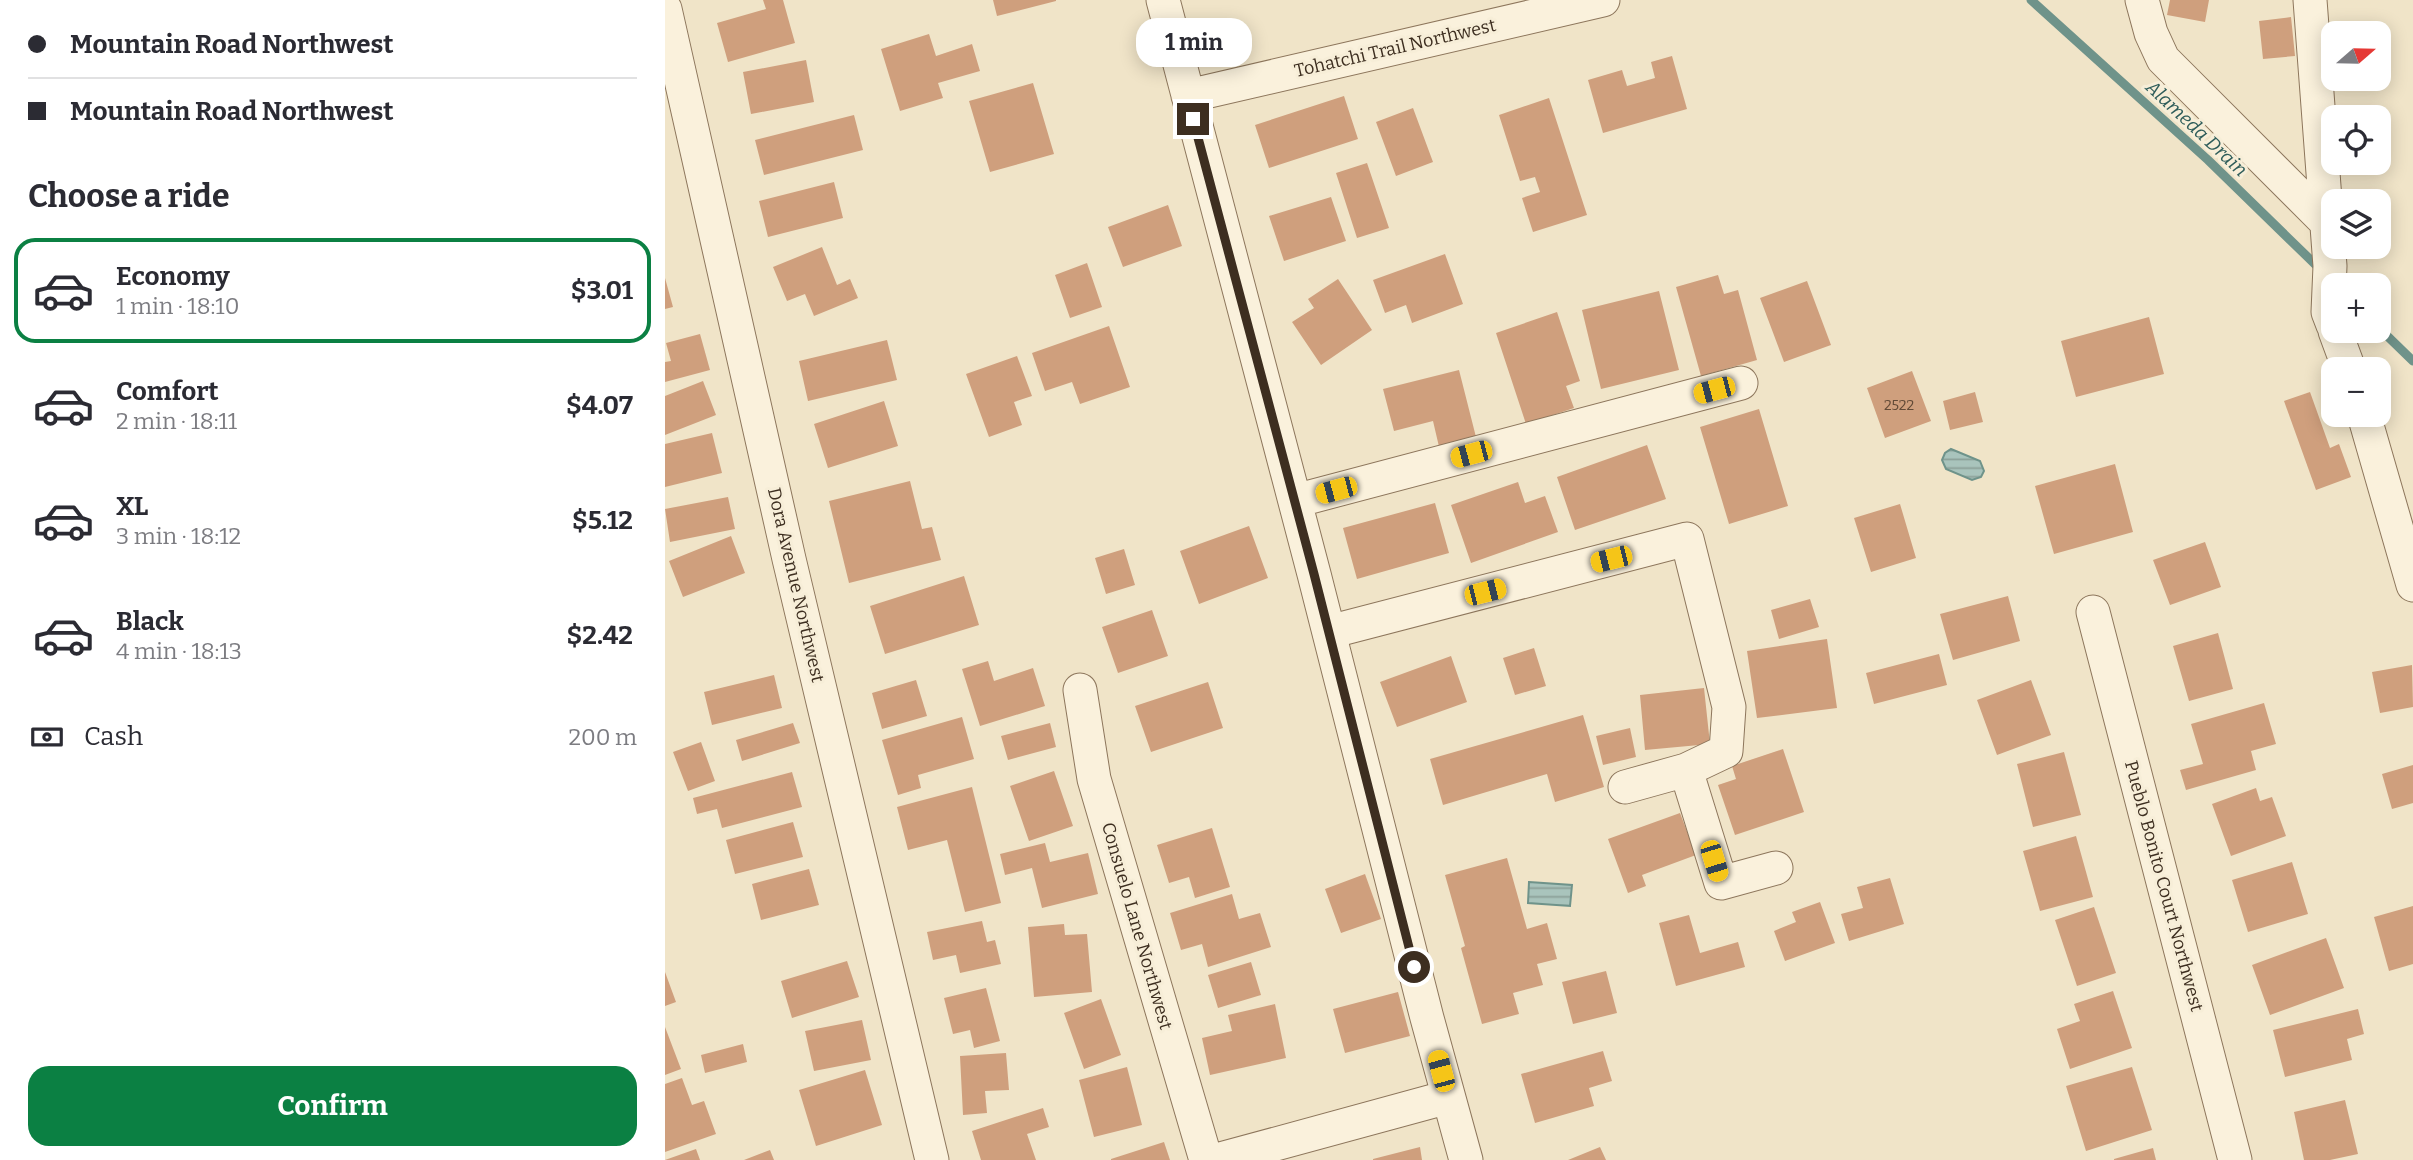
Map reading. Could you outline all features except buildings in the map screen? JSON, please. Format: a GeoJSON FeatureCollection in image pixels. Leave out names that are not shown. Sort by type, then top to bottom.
{"type":"FeatureCollection","features":[{"type":"Feature","properties":{"kind":"street"},"geometry":{"type":"LineString","coordinates":[[1163,0],[1466,1160]]}},
{"type":"Feature","properties":{"kind":"street","name":"Tohatchi Trail Northwest"},"geometry":{"type":"LineString","coordinates":[[1188,96],[1603,0]]}},
{"type":"Feature","properties":{"kind":"street"},"geometry":{"type":"LineString","coordinates":[[2142,0],[2151,33],[2163,59],[2321,217]]}},
{"type":"Feature","properties":{"kind":"street"},"geometry":{"type":"LineString","coordinates":[[2310,0],[2324,189]]}},
{"type":"Feature","properties":{"kind":"street","name":"Dora Avenue Northwest"},"geometry":{"type":"LineString","coordinates":[[665,9],[789,559],[932,1160]]}},
{"type":"Feature","properties":{"kind":"street"},"geometry":{"type":"LineString","coordinates":[[1295,500],[1741,383]]}},
{"type":"Feature","properties":{"kind":"street"},"geometry":{"type":"LineString","coordinates":[[2367,427],[2413,585]]}},
{"type":"Feature","properties":{"kind":"street"},"geometry":{"type":"LineString","coordinates":[[1329,632],[1687,539],[1729,707],[1726,751],[1686,771],[1625,787]]}},
{"type":"Feature","properties":{"kind":"street","name":"Pueblo Bonito Court Northwest"},"geometry":{"type":"LineString","coordinates":[[2093,612],[2235,1160]]}},
{"type":"Feature","properties":{"kind":"street","name":"Consuelo Lane Northwest"},"geometry":{"type":"LineString","coordinates":[[1080,690],[1094,779],[1206,1160]]}},
{"type":"Feature","properties":{"kind":"street"},"geometry":{"type":"LineString","coordinates":[[1686,771],[1721,883],[1776,869]]}},
{"type":"Feature","properties":{"kind":"street"},"geometry":{"type":"LineString","coordinates":[[1217,1160],[1448,1097]]}},
{"type":"Feature","properties":{"kind":"water"},"geometry":{"type":"Polygon","coordinates":[[[1951,449],[1980,461],[1984,471],[1981,477],[1972,480],[1946,469],[1942,460],[1945,453],[1951,449]]]}},
{"type":"Feature","properties":{"kind":"water"},"geometry":{"type":"Polygon","coordinates":[[[1529,882],[1572,885],[1570,906],[1528,903],[1529,882]]]}},
{"type":"Feature","properties":{"kind":"waterway","name":"Alameda Drain"},"geometry":{"type":"LineString","coordinates":[[2031,0],[2208,160],[2320,269]]}},
{"type":"Feature","properties":{"kind":"waterway","name":"Alameda Drain"},"geometry":{"type":"LineString","coordinates":[[2391,340],[2413,361]]}},
{"type":"Feature","properties":{"kind":"route"},"geometry":{"type":"LineString","coordinates":[[1193,119],[1314,574],[1414,967]]}}]}
